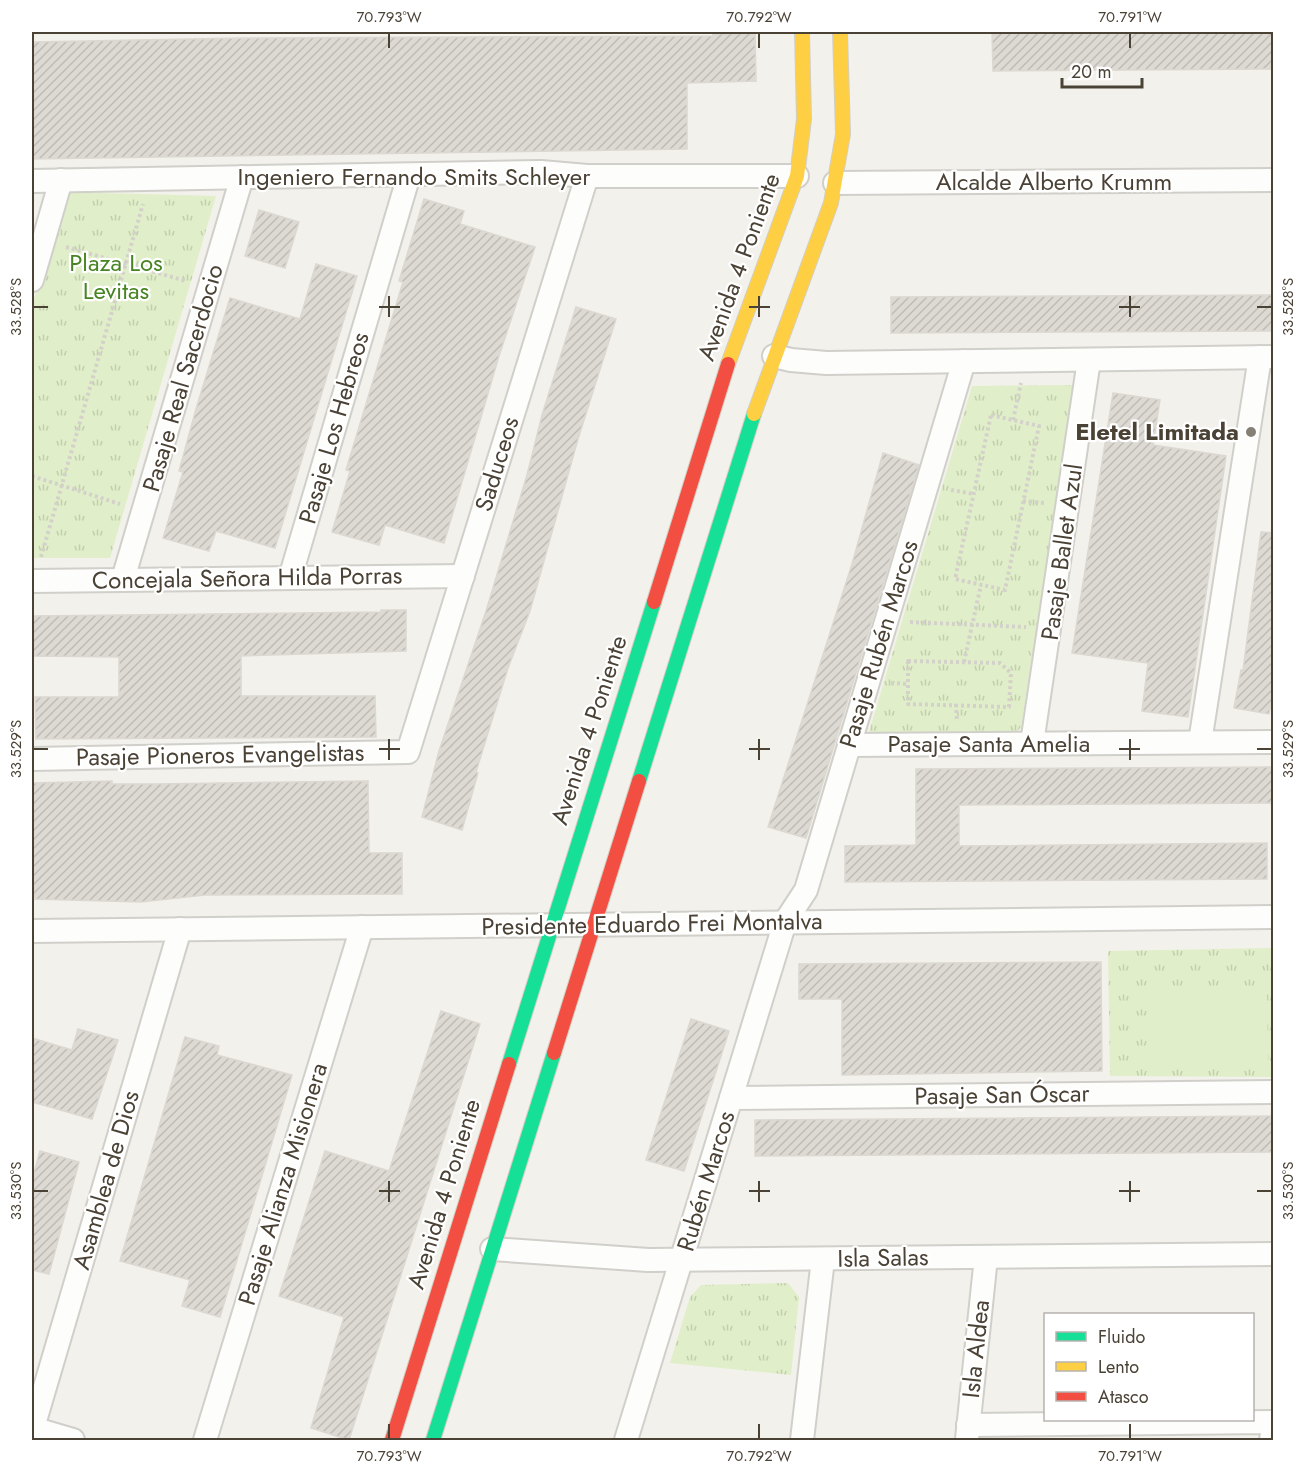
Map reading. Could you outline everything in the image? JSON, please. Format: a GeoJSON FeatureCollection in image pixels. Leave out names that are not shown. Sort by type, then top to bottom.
{"type":"FeatureCollection","features":[{"type":"Feature","properties":{"kind":"street","name":"Avenida 4 Poniente"},"geometry":{"type":"LineString","coordinates":[[392,1440],[551,925],[727,368],[797,176],[804,119],[802,32]]}},
{"type":"Feature","properties":{"kind":"street"},"geometry":{"type":"LineString","coordinates":[[433,1440],[593,924],[774,356],[824,223],[835,183],[844,113],[840,32]]}},
{"type":"Feature","properties":{"kind":"street","name":"Ingeniero Fernando Smits Schleyer"},"geometry":{"type":"LineString","coordinates":[[32,181],[541,172],[587,176],[797,176]]}},
{"type":"Feature","properties":{"kind":"street","name":"Pasaje Los Hebreos"},"geometry":{"type":"LineString","coordinates":[[290,578],[409,175]]}},
{"type":"Feature","properties":{"kind":"street","name":"Saduceos"},"geometry":{"type":"LineString","coordinates":[[408,752],[587,176]]}},
{"type":"Feature","properties":{"kind":"street","name":"Pasaje Real Sacerdocio"},"geometry":{"type":"LineString","coordinates":[[123,579],[242,177]]}},
{"type":"Feature","properties":{"kind":"street"},"geometry":{"type":"LineString","coordinates":[[32,280],[60,180]]}},
{"type":"Feature","properties":{"kind":"street","name":"Alcalde Alberto Krumm"},"geometry":{"type":"LineString","coordinates":[[835,183],[1274,180]]}},
{"type":"Feature","properties":{"kind":"street"},"geometry":{"type":"LineString","coordinates":[[774,356],[826,363],[1267,357],[1200,742]]}},
{"type":"Feature","properties":{"kind":"street","name":"Pasaje Ballet Azul"},"geometry":{"type":"LineString","coordinates":[[1032,743],[1089,360]]}},
{"type":"Feature","properties":{"kind":"street","name":"Pasaje Rubén Marcos"},"geometry":{"type":"LineString","coordinates":[[785,922],[806,890],[964,361]]}},
{"type":"Feature","properties":{"kind":"street","name":"Concejala Señora Hilda Porras"},"geometry":{"type":"LineString","coordinates":[[33,581],[463,576]]}},
{"type":"Feature","properties":{"kind":"street","name":"Pasaje Santa Amelia"},"geometry":{"type":"LineString","coordinates":[[849,745],[1274,742]]}},
{"type":"Feature","properties":{"kind":"street","name":"Pasaje Pioneros Evangelistas"},"geometry":{"type":"LineString","coordinates":[[32,759],[408,752]]}},
{"type":"Feature","properties":{"kind":"street","name":"Presidente Eduardo Frei Montalva"},"geometry":{"type":"LineString","coordinates":[[32,931],[1274,917]]}},
{"type":"Feature","properties":{"kind":"street","name":"Rubén Marcos"},"geometry":{"type":"LineString","coordinates":[[626,1440],[785,922]]}},
{"type":"Feature","properties":{"kind":"street","name":"Pasaje Alianza Misionera"},"geometry":{"type":"LineString","coordinates":[[205,1440],[362,927]]}},
{"type":"Feature","properties":{"kind":"street","name":"Asamblea de Dios"},"geometry":{"type":"LineString","coordinates":[[32,1429],[180,929]]}},
{"type":"Feature","properties":{"kind":"street","name":"Pasaje San Óscar"},"geometry":{"type":"LineString","coordinates":[[731,1098],[1274,1092]]}},
{"type":"Feature","properties":{"kind":"street","name":"Isla Salas"},"geometry":{"type":"LineString","coordinates":[[492,1249],[605,1258],[681,1260],[1274,1254]]}},
{"type":"Feature","properties":{"kind":"street","name":"Isla Aldea"},"geometry":{"type":"LineString","coordinates":[[967,1433],[986,1257]]}},
{"type":"Feature","properties":{"kind":"street"},"geometry":{"type":"LineString","coordinates":[[802,1440],[824,1258]]}},
{"type":"Feature","properties":{"kind":"street"},"geometry":{"type":"LineString","coordinates":[[967,1433],[1274,1422],[1271,1440]]}},
{"type":"Feature","properties":{"kind":"street"},"geometry":{"type":"LineString","coordinates":[[32,1429],[73,1440]]}},
{"type":"Feature","properties":{"kind":"path"},"geometry":{"type":"LineString","coordinates":[[33,581],[150,179]]}},
{"type":"Feature","properties":{"kind":"path"},"geometry":{"type":"LineString","coordinates":[[43,240],[210,287]]}},
{"type":"Feature","properties":{"kind":"path"},"geometry":{"type":"LineString","coordinates":[[1014,420],[1024,361]]}},
{"type":"Feature","properties":{"kind":"path"},"geometry":{"type":"LineString","coordinates":[[991,415],[1014,420],[1039,426],[1005,590],[955,579],[991,415]]}},
{"type":"Feature","properties":{"kind":"path"},"geometry":{"type":"LineString","coordinates":[[32,476],[143,512]]}},
{"type":"Feature","properties":{"kind":"path"},"geometry":{"type":"LineString","coordinates":[[964,662],[981,585]]}},
{"type":"Feature","properties":{"kind":"path"},"geometry":{"type":"LineString","coordinates":[[886,621],[1050,628]]}},
{"type":"Feature","properties":{"kind":"path"},"geometry":{"type":"LineString","coordinates":[[908,661],[964,662],[1000,663],[1011,674],[1009,707],[908,704],[908,661]]}},
{"type":"Feature","properties":{"kind":"green space","name":"Plaza Los Levitas"},"geometry":{"type":"Polygon","coordinates":[[[64,192],[216,196],[110,558],[32,558],[32,306],[64,192]]]}},
{"type":"Feature","properties":{"kind":"green space"},"geometry":{"type":"Polygon","coordinates":[[[1074,385],[1021,727],[1016,733],[869,732],[972,386],[1074,385]]]}},
{"type":"Feature","properties":{"kind":"green space"},"geometry":{"type":"Polygon","coordinates":[[[1273,948],[1273,1077],[1110,1076],[1108,951],[1273,948]]]}},
{"type":"Feature","properties":{"kind":"green space"},"geometry":{"type":"Polygon","coordinates":[[[1267,991],[1268,1062],[1151,1064],[1149,993],[1267,991]]]}},
{"type":"Feature","properties":{"kind":"green space"},"geometry":{"type":"Polygon","coordinates":[[[788,1283],[799,1297],[791,1375],[670,1363],[690,1297],[701,1285],[788,1283]]]}},
{"type":"Feature","properties":{"kind":"building"},"geometry":{"type":"Polygon","coordinates":[[[992,32],[1274,32],[1274,69],[993,71],[992,32]]]}},
{"type":"Feature","properties":{"kind":"building"},"geometry":{"type":"Polygon","coordinates":[[[755,33],[756,81],[687,83],[687,149],[32,159],[32,42],[243,38],[713,36],[713,34],[755,33]]]}},
{"type":"Feature","properties":{"kind":"building"},"geometry":{"type":"Polygon","coordinates":[[[424,199],[464,211],[460,224],[535,247],[499,356],[444,543],[385,525],[379,545],[332,532],[350,471],[346,470],[403,282],[399,281],[424,199]]]}},
{"type":"Feature","properties":{"kind":"building"},"geometry":{"type":"Polygon","coordinates":[[[259,210],[299,222],[285,268],[245,256],[259,210]]]}},
{"type":"Feature","properties":{"kind":"building"},"geometry":{"type":"Polygon","coordinates":[[[316,264],[357,276],[275,548],[216,531],[209,551],[163,538],[183,472],[179,471],[196,409],[230,298],[300,319],[316,264]]]}},
{"type":"Feature","properties":{"kind":"building"},"geometry":{"type":"Polygon","coordinates":[[[1274,295],[1274,331],[891,333],[891,297],[1274,295]]]}},
{"type":"Feature","properties":{"kind":"building"},"geometry":{"type":"Polygon","coordinates":[[[576,307],[616,319],[578,439],[530,611],[508,668],[476,772],[478,773],[462,830],[422,817],[439,751],[486,611],[527,475],[542,415],[576,307]]]}},
{"type":"Feature","properties":{"kind":"building"},"geometry":{"type":"Polygon","coordinates":[[[1113,393],[1160,400],[1153,445],[1226,456],[1188,717],[1142,711],[1148,663],[1072,653],[1113,393]]]}},
{"type":"Feature","properties":{"kind":"building"},"geometry":{"type":"Polygon","coordinates":[[[883,453],[919,465],[806,838],[768,827],[852,564],[883,453]]]}},
{"type":"Feature","properties":{"kind":"building"},"geometry":{"type":"Polygon","coordinates":[[[1261,532],[1274,533],[1274,690],[1269,714],[1234,708],[1241,670],[1243,670],[1261,532]]]}},
{"type":"Feature","properties":{"kind":"building"},"geometry":{"type":"Polygon","coordinates":[[[381,610],[406,610],[406,651],[241,656],[241,696],[375,696],[376,737],[36,739],[35,697],[119,697],[119,657],[32,656],[32,616],[381,612],[381,610]]]}},
{"type":"Feature","properties":{"kind":"building"},"geometry":{"type":"Polygon","coordinates":[[[1273,767],[1273,803],[959,805],[959,846],[1267,843],[1267,879],[845,882],[845,846],[916,845],[916,769],[1273,767]]]}},
{"type":"Feature","properties":{"kind":"building"},"geometry":{"type":"Polygon","coordinates":[[[112,781],[112,784],[155,784],[368,781],[369,853],[402,853],[402,894],[205,895],[141,902],[32,899],[32,783],[112,781]]]}},
{"type":"Feature","properties":{"kind":"building"},"geometry":{"type":"Polygon","coordinates":[[[1101,962],[1102,1071],[842,1075],[842,999],[799,999],[799,964],[1101,962]]]}},
{"type":"Feature","properties":{"kind":"building"},"geometry":{"type":"Polygon","coordinates":[[[441,1011],[480,1024],[349,1440],[311,1428],[344,1317],[279,1296],[325,1151],[389,1171],[441,1011]]]}},
{"type":"Feature","properties":{"kind":"building"},"geometry":{"type":"Polygon","coordinates":[[[691,1019],[729,1031],[684,1171],[646,1160],[691,1019]]]}},
{"type":"Feature","properties":{"kind":"building"},"geometry":{"type":"Polygon","coordinates":[[[78,1029],[118,1040],[92,1119],[32,1102],[32,1038],[72,1050],[78,1029]]]}},
{"type":"Feature","properties":{"kind":"building"},"geometry":{"type":"Polygon","coordinates":[[[185,1037],[219,1046],[217,1055],[292,1075],[220,1317],[182,1306],[190,1280],[120,1261],[185,1037]]]}},
{"type":"Feature","properties":{"kind":"building"},"geometry":{"type":"Polygon","coordinates":[[[1274,1116],[1274,1152],[755,1156],[755,1120],[1274,1116]]]}},
{"type":"Feature","properties":{"kind":"building"},"geometry":{"type":"Polygon","coordinates":[[[40,1151],[79,1162],[49,1274],[32,1270],[32,1180],[40,1151]]]}},
{"type":"Feature","properties":{"kind":"traffic: fast"},"geometry":{"type":"LineString","coordinates":[[639,781],[754,414]]}},
{"type":"Feature","properties":{"kind":"traffic: fast"},"geometry":{"type":"LineString","coordinates":[[509,1064],[654,602]]}},
{"type":"Feature","properties":{"kind":"traffic: fast"},"geometry":{"type":"LineString","coordinates":[[433,1440],[554,1053]]}},
{"type":"Feature","properties":{"kind":"traffic: slow"},"geometry":{"type":"LineString","coordinates":[[728,364],[797,176],[804,119],[802,32]]}},
{"type":"Feature","properties":{"kind":"traffic: slow"},"geometry":{"type":"LineString","coordinates":[[754,414],[831,203],[843,134],[840,32]]}},
{"type":"Feature","properties":{"kind":"traffic: jam"},"geometry":{"type":"LineString","coordinates":[[654,602],[728,364]]}},
{"type":"Feature","properties":{"kind":"traffic: jam"},"geometry":{"type":"LineString","coordinates":[[554,1053],[639,781]]}},
{"type":"Feature","properties":{"kind":"traffic: jam"},"geometry":{"type":"LineString","coordinates":[[392,1440],[509,1064]]}},
{"type":"Feature","properties":{"kind":"place","name":"Eletel Limitada"},"geometry":{"type":"Point","coordinates":[1251,432]}}]}
